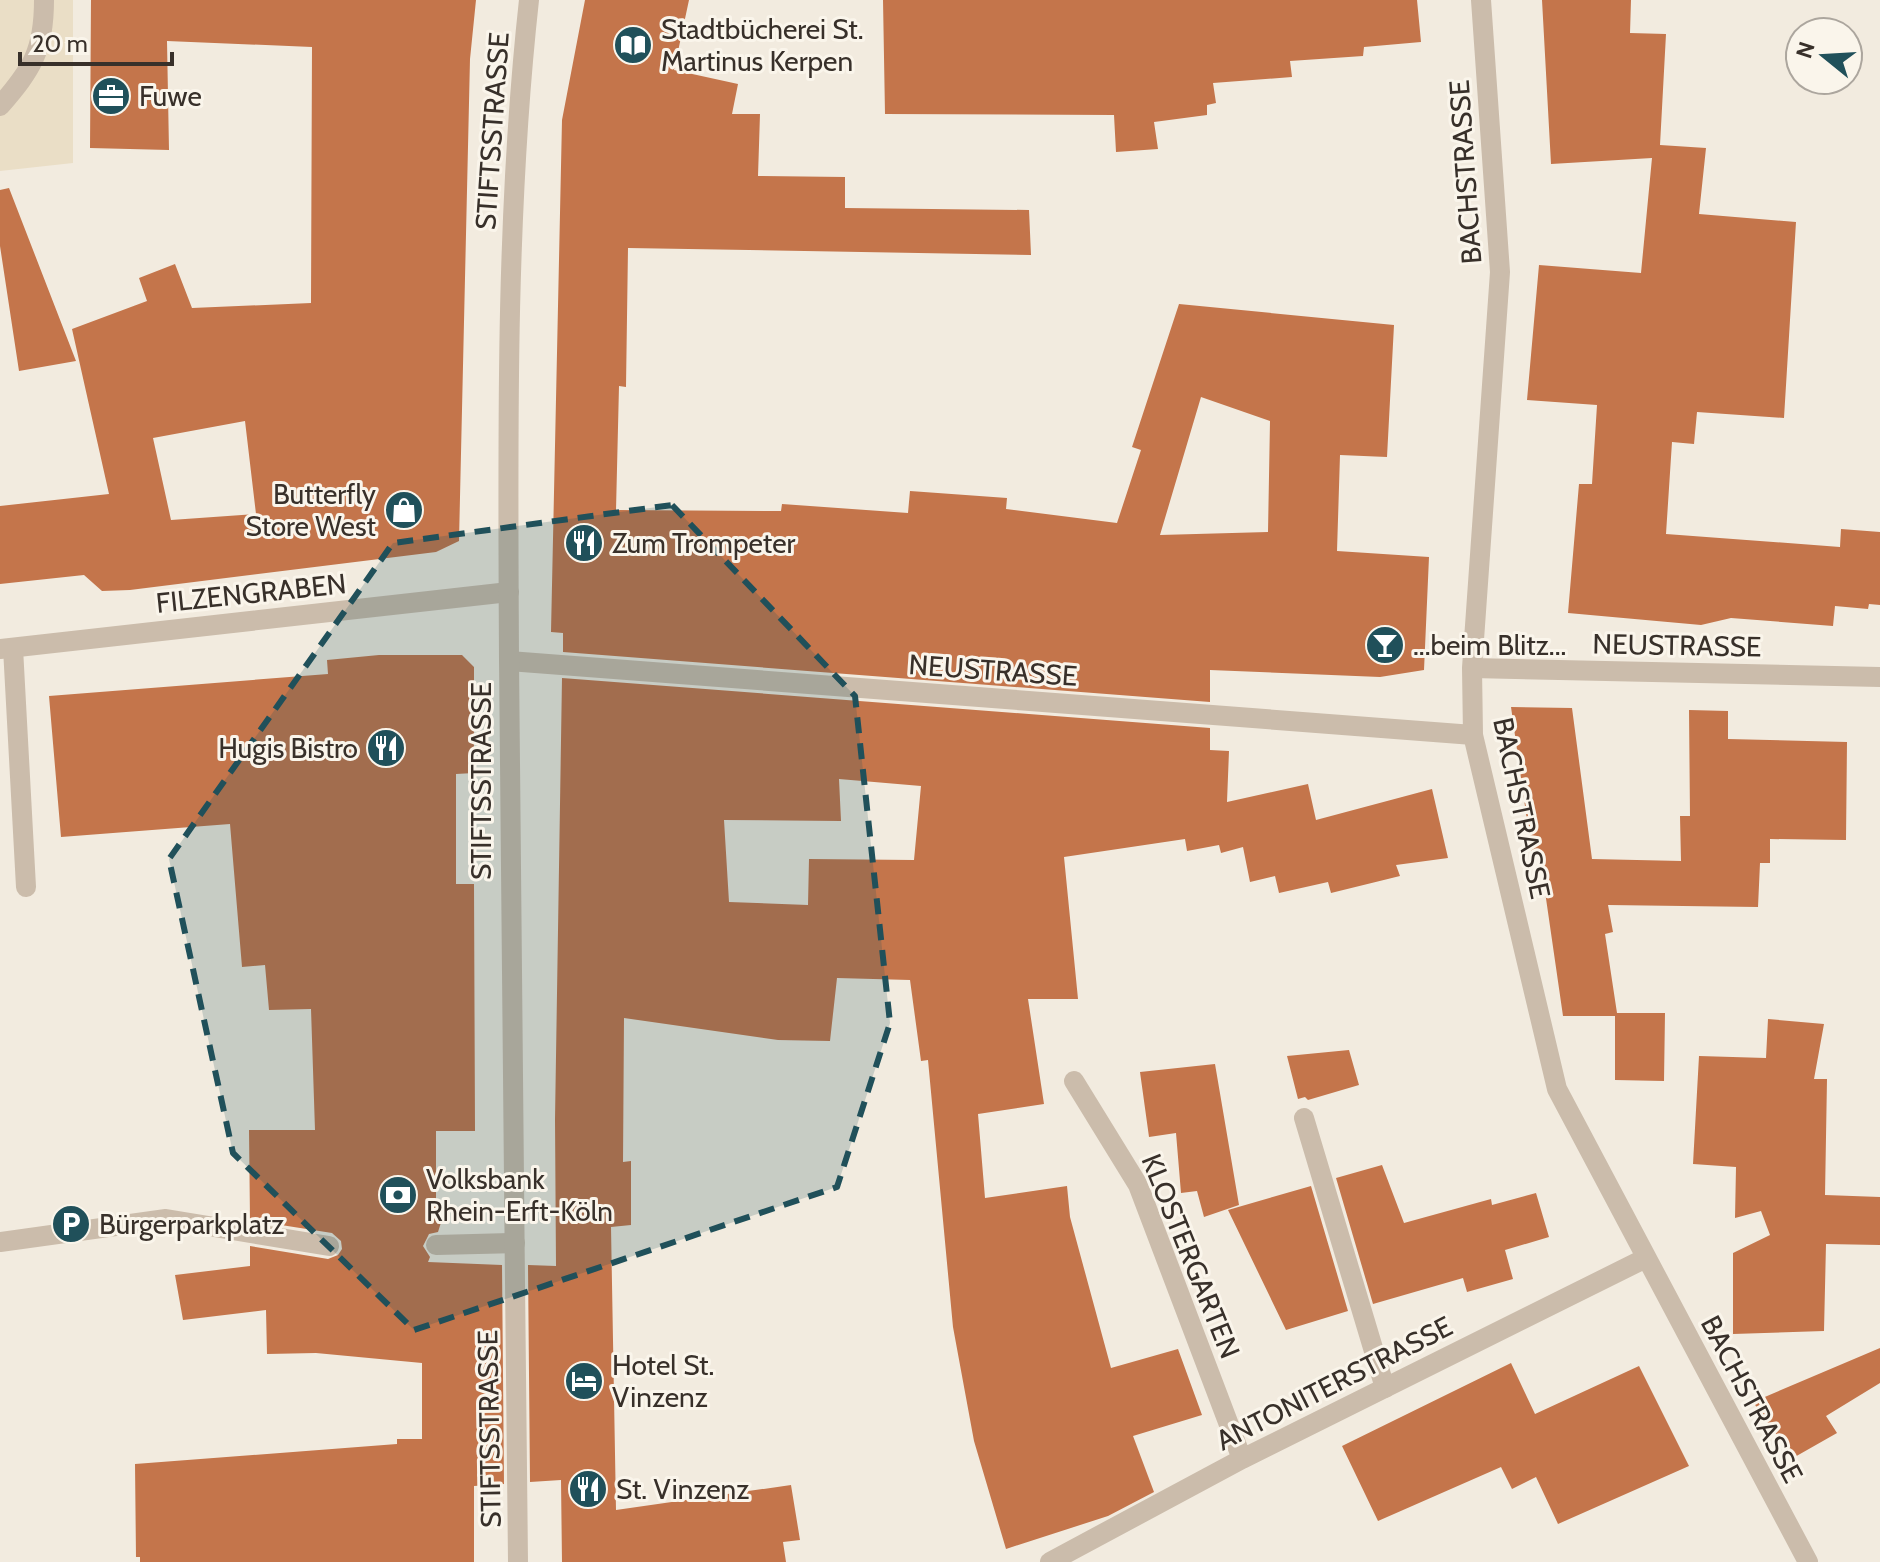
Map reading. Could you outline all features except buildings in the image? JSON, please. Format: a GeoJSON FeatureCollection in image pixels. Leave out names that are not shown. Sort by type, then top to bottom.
{"type":"FeatureCollection","features":[{"type":"Feature","properties":{"kind":"street"},"geometry":{"type":"LineString","coordinates":[[0,106],[30,70],[44,24],[44,0]]}},
{"type":"Feature","properties":{"kind":"street","name":"STIFTSSTRASSE"},"geometry":{"type":"LineString","coordinates":[[518,1562],[509,938],[509,592],[513,225],[529,0]]}},
{"type":"Feature","properties":{"kind":"street","name":"BACHSTRASSE"},"geometry":{"type":"LineString","coordinates":[[1481,0],[1500,272],[1472,668],[1473,735],[1557,1089],[1808,1562]]}},
{"type":"Feature","properties":{"kind":"street","name":"FILZENGRABEN"},"geometry":{"type":"LineString","coordinates":[[7,648],[509,592]]}},
{"type":"Feature","properties":{"kind":"street"},"geometry":{"type":"LineString","coordinates":[[7,648],[26,887]]}},
{"type":"Feature","properties":{"kind":"street","name":"NEUSTRASSE"},"geometry":{"type":"LineString","coordinates":[[509,661],[1473,735]]}},
{"type":"Feature","properties":{"kind":"street","name":"NEUSTRASSE"},"geometry":{"type":"LineString","coordinates":[[1472,668],[1880,677]]}},
{"type":"Feature","properties":{"kind":"street","name":"KLOSTERGARTEN"},"geometry":{"type":"LineString","coordinates":[[1074,1081],[1138,1185],[1242,1459]]}},
{"type":"Feature","properties":{"kind":"street"},"geometry":{"type":"LineString","coordinates":[[1304,1118],[1385,1388]]}},
{"type":"Feature","properties":{"kind":"street"},"geometry":{"type":"LineString","coordinates":[[0,1242],[166,1219],[329,1246]]}},
{"type":"Feature","properties":{"kind":"street"},"geometry":{"type":"LineString","coordinates":[[436,1245],[515,1243]]}},
{"type":"Feature","properties":{"kind":"street","name":"ANTONITERSTRASSE"},"geometry":{"type":"LineString","coordinates":[[1050,1562],[1242,1459],[1646,1258]]}},
{"type":"Feature","properties":{"kind":"highlighted area"},"geometry":{"type":"Polygon","coordinates":[[[672,505],[855,696],[890,1023],[837,1187],[414,1330],[233,1153],[169,859],[393,543],[672,505]]]}},
{"type":"Feature","properties":{"kind":"shaded area"},"geometry":{"type":"Polygon","coordinates":[[[0,0],[73,0],[73,163],[0,171],[0,0]]]}},
{"type":"Feature","properties":{"kind":"place","name":"Stadtbücherei St. Martinus Kerpen"},"geometry":{"type":"Point","coordinates":[633,45]}},
{"type":"Feature","properties":{"kind":"place","name":"Fuwe"},"geometry":{"type":"Point","coordinates":[111,96]}},
{"type":"Feature","properties":{"kind":"place","name":"Butterfly Store West"},"geometry":{"type":"Point","coordinates":[404,510]}},
{"type":"Feature","properties":{"kind":"place","name":"Zum Trompeter"},"geometry":{"type":"Point","coordinates":[584,543]}},
{"type":"Feature","properties":{"kind":"place","name":"...beim Blitz..."},"geometry":{"type":"Point","coordinates":[1385,645]}},
{"type":"Feature","properties":{"kind":"place","name":"Hugis Bistro"},"geometry":{"type":"Point","coordinates":[386,748]}},
{"type":"Feature","properties":{"kind":"place","name":"Volksbank Rhein-Erft-Köln"},"geometry":{"type":"Point","coordinates":[398,1195]}},
{"type":"Feature","properties":{"kind":"place","name":"Bürgerparkplatz"},"geometry":{"type":"Point","coordinates":[71,1224]}},
{"type":"Feature","properties":{"kind":"place","name":"Hotel St. Vinzenz"},"geometry":{"type":"Point","coordinates":[584,1381]}},
{"type":"Feature","properties":{"kind":"place","name":"St. Vinzenz"},"geometry":{"type":"Point","coordinates":[588,1489]}}]}
